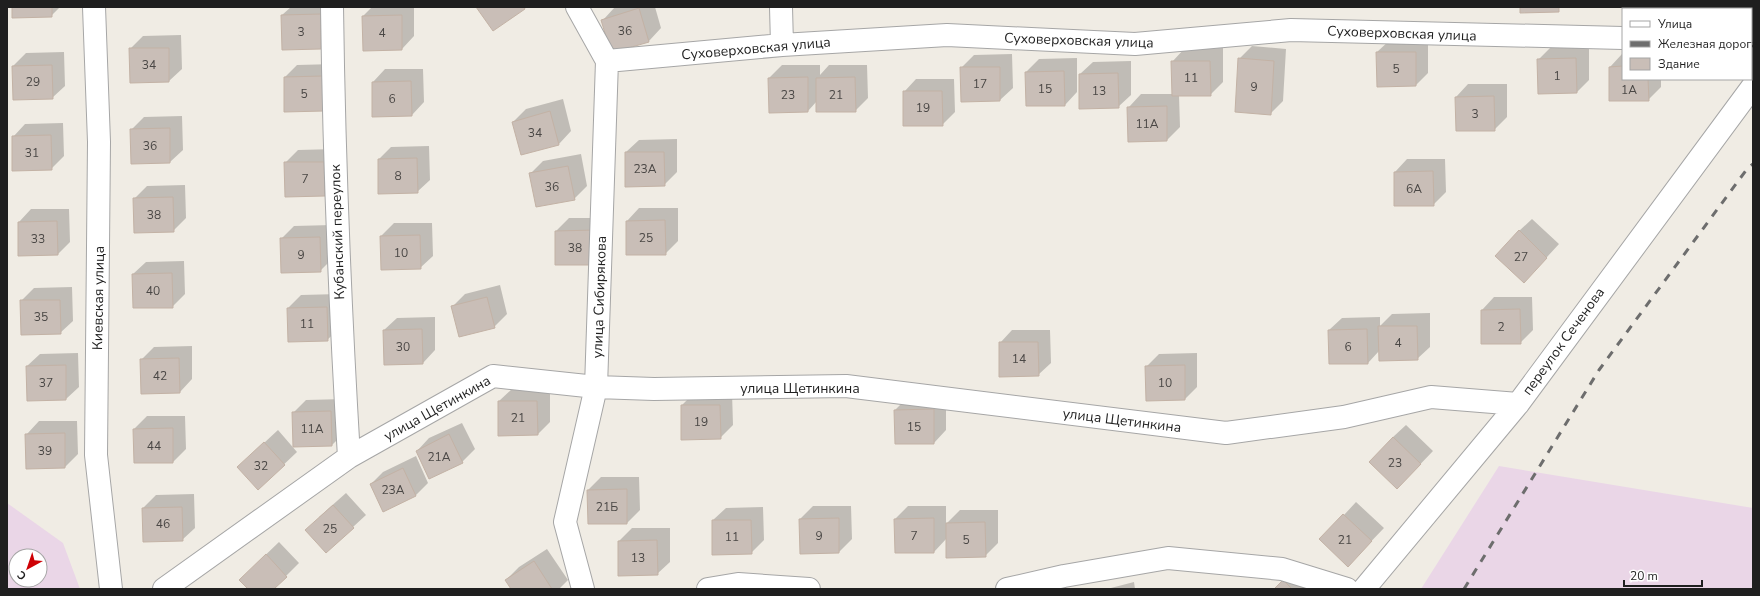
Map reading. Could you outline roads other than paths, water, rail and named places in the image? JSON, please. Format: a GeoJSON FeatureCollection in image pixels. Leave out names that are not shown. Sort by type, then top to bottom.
{"type":"FeatureCollection","features":[{"type":"Feature","properties":{"kind":"street","name":"Киевская улица"},"geometry":{"type":"LineString","coordinates":[[94,7],[99,142],[96,455],[111,589]]}},
{"type":"Feature","properties":{"kind":"street","name":"Кубанский переулок"},"geometry":{"type":"LineString","coordinates":[[332,7],[333,134],[341,327],[349,457]]}},
{"type":"Feature","properties":{"kind":"street"},"geometry":{"type":"LineString","coordinates":[[577,7],[607,61]]}},
{"type":"Feature","properties":{"kind":"street"},"geometry":{"type":"LineString","coordinates":[[781,7],[782,45]]}},
{"type":"Feature","properties":{"kind":"street","name":"Суховерховская улица"},"geometry":{"type":"LineString","coordinates":[[607,61],[782,45],[947,35],[1135,44],[1291,30],[1622,38]]}},
{"type":"Feature","properties":{"kind":"street","name":"улица Сибирякова"},"geometry":{"type":"LineString","coordinates":[[582,589],[565,522],[596,387],[607,61]]}},
{"type":"Feature","properties":{"kind":"street","name":"переулок Сеченова"},"geometry":{"type":"LineString","coordinates":[[1364,589],[1518,404],[1753,86]]}},
{"type":"Feature","properties":{"kind":"street","name":"улица Щетинкина"},"geometry":{"type":"LineString","coordinates":[[164,589],[349,457],[493,376],[596,387],[654,389],[846,386],[1226,432],[1344,418],[1431,397],[1518,404]]}},
{"type":"Feature","properties":{"kind":"street"},"geometry":{"type":"LineString","coordinates":[[1007,589],[1064,576],[1168,558],[1282,569],[1347,589]]}},
{"type":"Feature","properties":{"kind":"street"},"geometry":{"type":"LineString","coordinates":[[708,589],[738,584],[809,589]]}},
{"type":"Feature","properties":{"kind":"railway"},"geometry":{"type":"LineString","coordinates":[[1464,589],[1599,370],[1747,169],[1753,164]]}}]}
